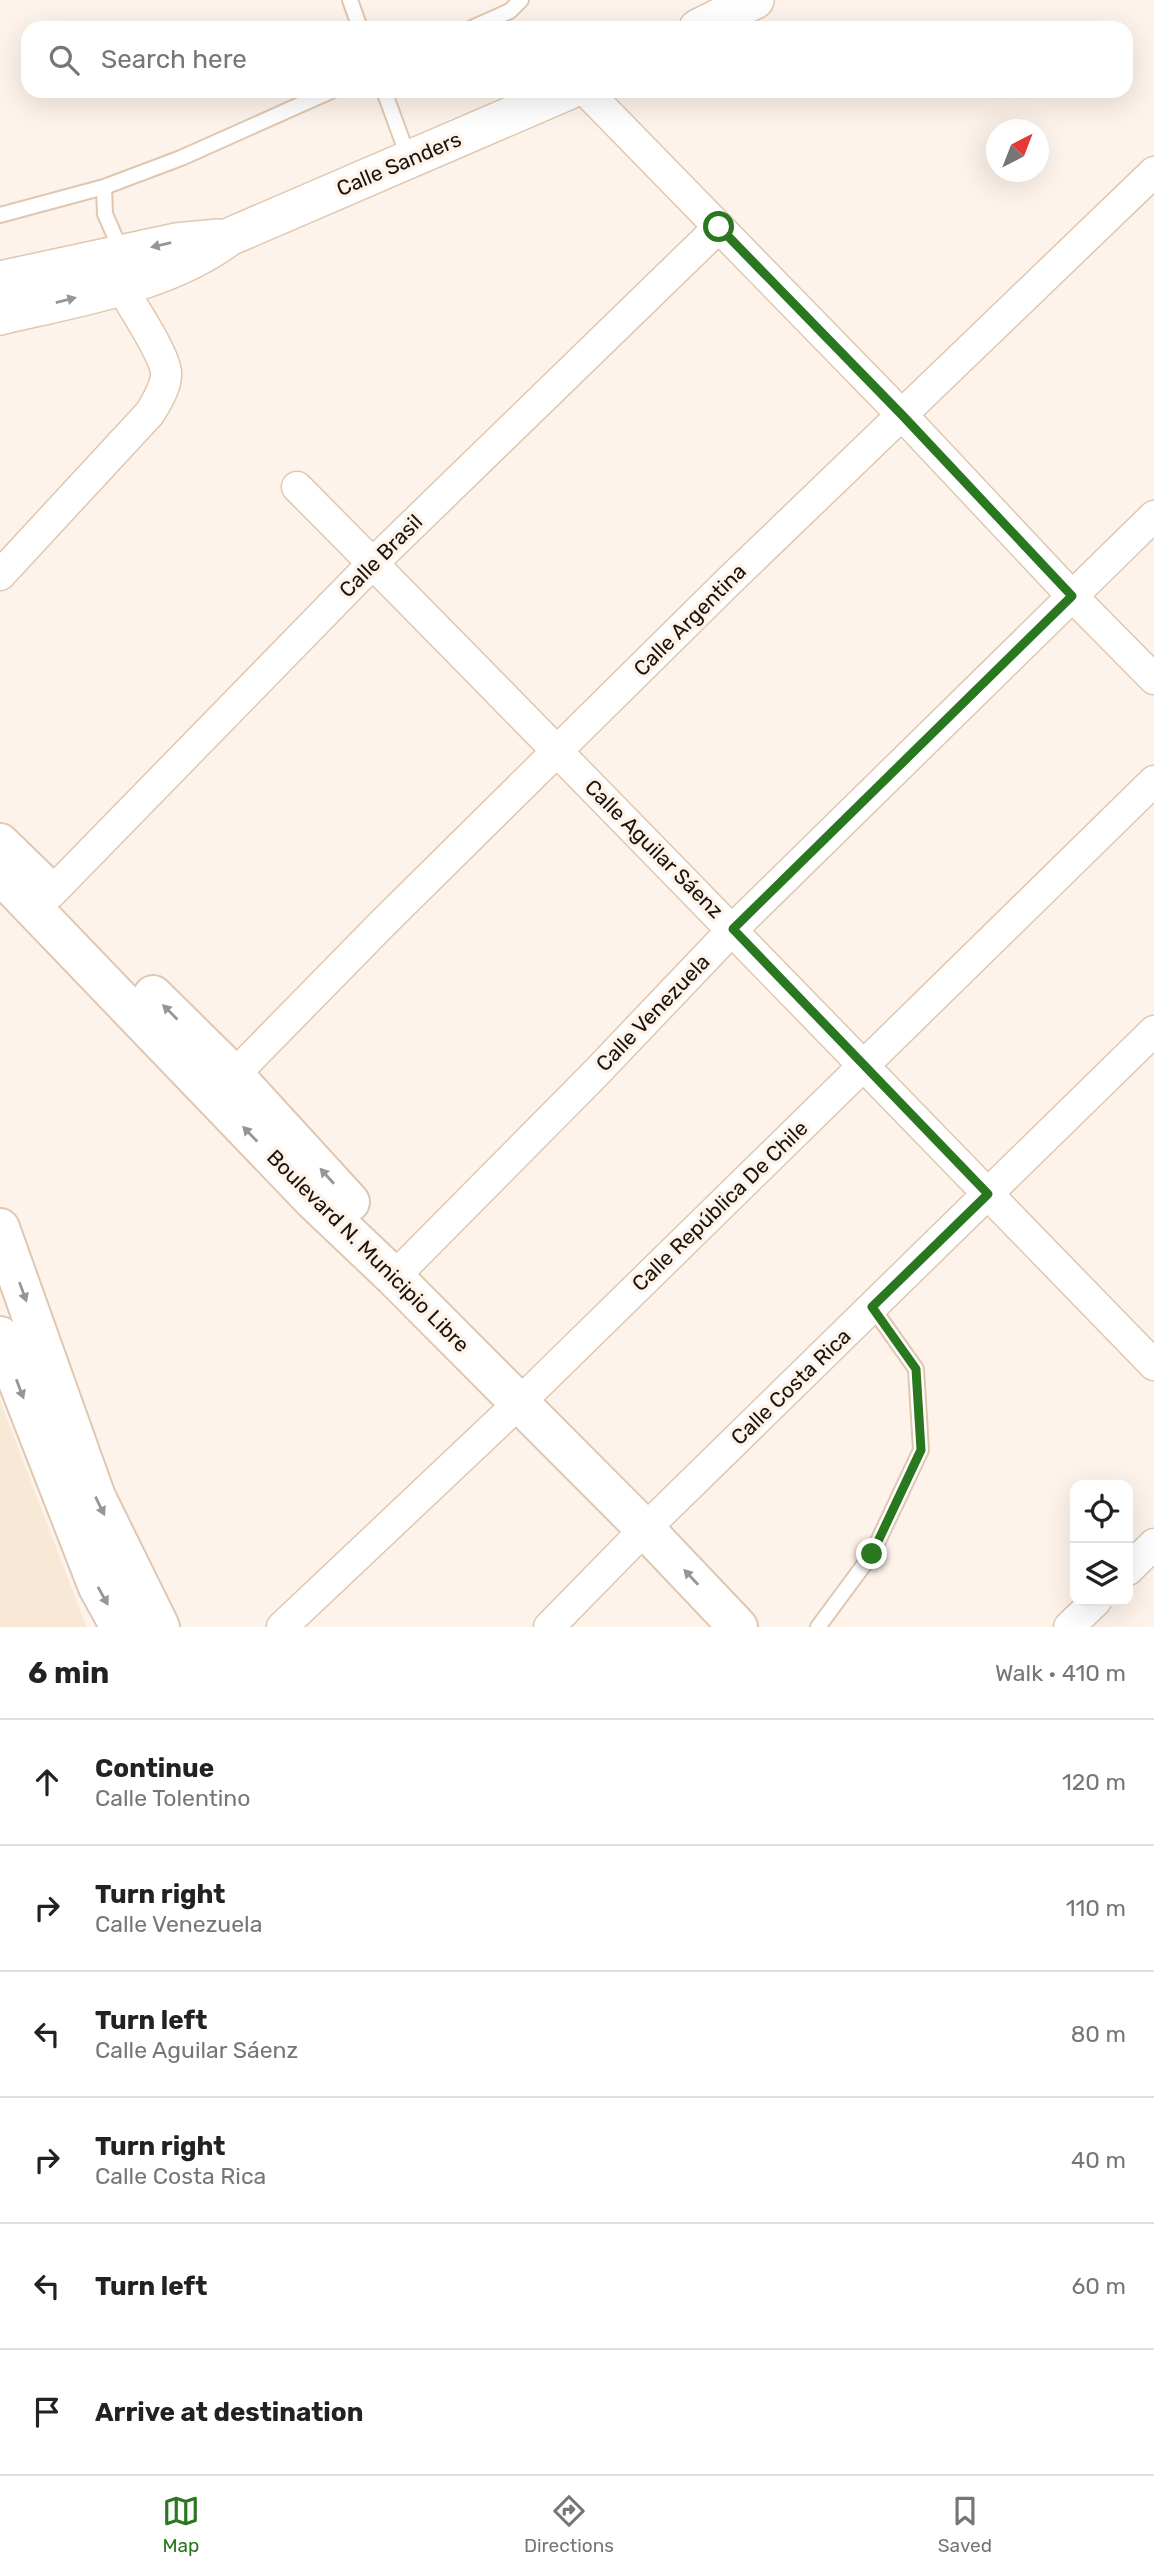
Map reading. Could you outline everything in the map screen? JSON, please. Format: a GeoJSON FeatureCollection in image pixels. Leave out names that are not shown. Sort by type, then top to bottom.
{"type":"FeatureCollection","features":[{"type":"Feature","properties":{"kind":"main road"},"geometry":{"type":"LineString","coordinates":[[0,843],[234,1075],[351,1204],[384,1266]]}},
{"type":"Feature","properties":{"kind":"main road","name":"Boulevard N. Municipio Libre"},"geometry":{"type":"LineString","coordinates":[[0,874],[314,1201],[384,1266],[645,1529],[738,1627]]}},
{"type":"Feature","properties":{"kind":"main road"},"geometry":{"type":"LineString","coordinates":[[0,1227],[96,1497],[160,1627]]}},
{"type":"Feature","properties":{"kind":"main road"},"geometry":{"type":"LineString","coordinates":[[0,1336],[98,1587],[120,1627]]}},
{"type":"Feature","properties":{"kind":"street"},"geometry":{"type":"LineString","coordinates":[[712,21],[755,0]]}},
{"type":"Feature","properties":{"kind":"street","name":"Calle Sanders"},"geometry":{"type":"LineString","coordinates":[[0,280],[181,266],[214,249],[229,237],[552,98]]}},
{"type":"Feature","properties":{"kind":"street"},"geometry":{"type":"LineString","coordinates":[[593,98],[903,416],[1154,679]]}},
{"type":"Feature","properties":{"kind":"street","name":"Calle Argentina"},"geometry":{"type":"LineString","coordinates":[[234,1075],[383,923],[727,582],[903,416],[1154,172]]}},
{"type":"Feature","properties":{"kind":"street","name":"Calle Brasil"},"geometry":{"type":"LineString","coordinates":[[51,893],[373,563],[719,227]]}},
{"type":"Feature","properties":{"kind":"street"},"geometry":{"type":"LineString","coordinates":[[0,575],[150,413],[162,392],[166,373],[122,270]]}},
{"type":"Feature","properties":{"kind":"street","name":"Calle Sanders"},"geometry":{"type":"LineString","coordinates":[[0,316],[122,270]]}},
{"type":"Feature","properties":{"kind":"street","name":"Calle Aguilar Sáenz"},"geometry":{"type":"LineString","coordinates":[[297,487],[733,929],[863,1067],[1154,1365]]}},
{"type":"Feature","properties":{"kind":"street","name":"Calle Venezuela"},"geometry":{"type":"LineString","coordinates":[[384,1266],[595,1074],[733,929],[1154,516]]}},
{"type":"Feature","properties":{"kind":"street","name":"Calle República De Chile"},"geometry":{"type":"LineString","coordinates":[[282,1627],[519,1403],[1154,781]]}},
{"type":"Feature","properties":{"kind":"street","name":"Calle Costa Rica"},"geometry":{"type":"LineString","coordinates":[[549,1627],[645,1529],[1154,1031]]}},
{"type":"Feature","properties":{"kind":"street"},"geometry":{"type":"LineString","coordinates":[[1133,1565],[1154,1544]]}},
{"type":"Feature","properties":{"kind":"street"},"geometry":{"type":"LineString","coordinates":[[1069,1627],[1091,1606]]}},
{"type":"Feature","properties":{"kind":"lane"},"geometry":{"type":"LineString","coordinates":[[350,0],[358,21]]}},
{"type":"Feature","properties":{"kind":"lane"},"geometry":{"type":"LineString","coordinates":[[488,21],[510,11],[521,0]]}},
{"type":"Feature","properties":{"kind":"lane"},"geometry":{"type":"LineString","coordinates":[[0,215],[104,187],[181,158],[315,98]]}},
{"type":"Feature","properties":{"kind":"lane"},"geometry":{"type":"LineString","coordinates":[[387,98],[410,160]]}},
{"type":"Feature","properties":{"kind":"lane"},"geometry":{"type":"LineString","coordinates":[[104,187],[105,214],[122,270]]}},
{"type":"Feature","properties":{"kind":"lane"},"geometry":{"type":"LineString","coordinates":[[818,1627],[872,1554],[921,1450],[916,1369],[872,1307]]}},
{"type":"Feature","properties":{"kind":"shaded area"},"geometry":{"type":"Polygon","coordinates":[[[0,1400],[86,1626],[87,1627],[0,1627],[0,1400]]]}},
{"type":"Feature","properties":{"kind":"route"},"geometry":{"type":"LineString","coordinates":[[719,227],[903,416],[1072,596],[733,929],[988,1194],[872,1307],[916,1369],[921,1450],[872,1554]]}}]}
